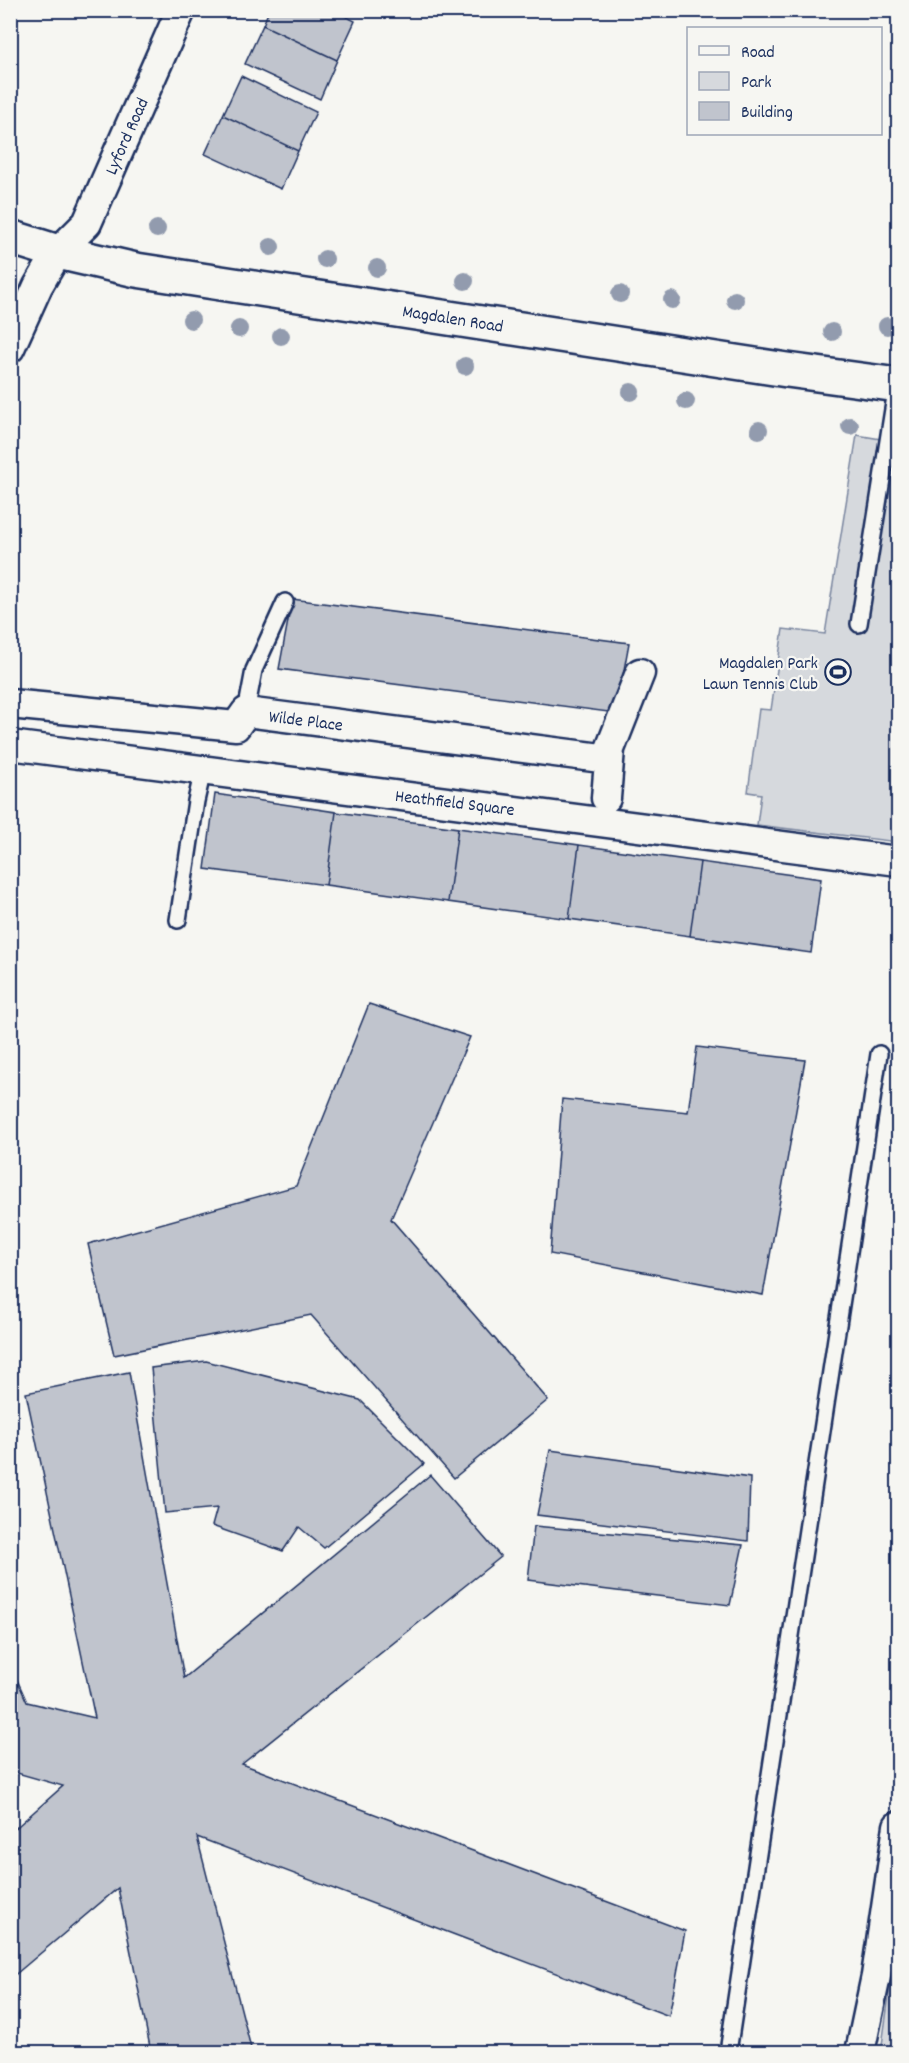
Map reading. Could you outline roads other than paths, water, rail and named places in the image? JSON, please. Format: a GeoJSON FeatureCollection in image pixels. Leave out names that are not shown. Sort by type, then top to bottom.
{"type":"FeatureCollection","features":[{"type":"Feature","properties":{"kind":"street","name":"Lyford Road"},"geometry":{"type":"LineString","coordinates":[[10,348],[38,286],[58,252],[87,223],[181,10]]}},
{"type":"Feature","properties":{"kind":"street","name":"Magdalen Road"},"geometry":{"type":"LineString","coordinates":[[10,237],[58,252],[136,270],[225,285],[787,370],[898,384]]}},
{"type":"Feature","properties":{"kind":"street"},"geometry":{"type":"LineString","coordinates":[[606,798],[610,749],[640,673]]}},
{"type":"Feature","properties":{"kind":"street","name":"Wilde Place"},"geometry":{"type":"LineString","coordinates":[[10,704],[236,726],[246,712],[609,759]]}},
{"type":"Feature","properties":{"kind":"street","name":"Heathfield Square"},"geometry":{"type":"LineString","coordinates":[[10,745],[898,861]]}},
{"type":"Feature","properties":{"kind":"street"},"geometry":{"type":"LineString","coordinates":[[860,2052],[876,1976],[898,1826]]}},
{"type":"Feature","properties":{"kind":"lane"},"geometry":{"type":"LineString","coordinates":[[860,624],[898,384]]}},
{"type":"Feature","properties":{"kind":"lane"},"geometry":{"type":"LineString","coordinates":[[246,712],[254,670],[285,602]]}},
{"type":"Feature","properties":{"kind":"lane"},"geometry":{"type":"LineString","coordinates":[[178,920],[196,801],[203,770]]}},
{"type":"Feature","properties":{"kind":"lane"},"geometry":{"type":"LineString","coordinates":[[728,2052],[879,1054]]}},
{"type":"Feature","properties":{"kind":"place","name":"Magdalen Park Lawn Tennis Club"},"geometry":{"type":"Point","coordinates":[838,672]}}]}
